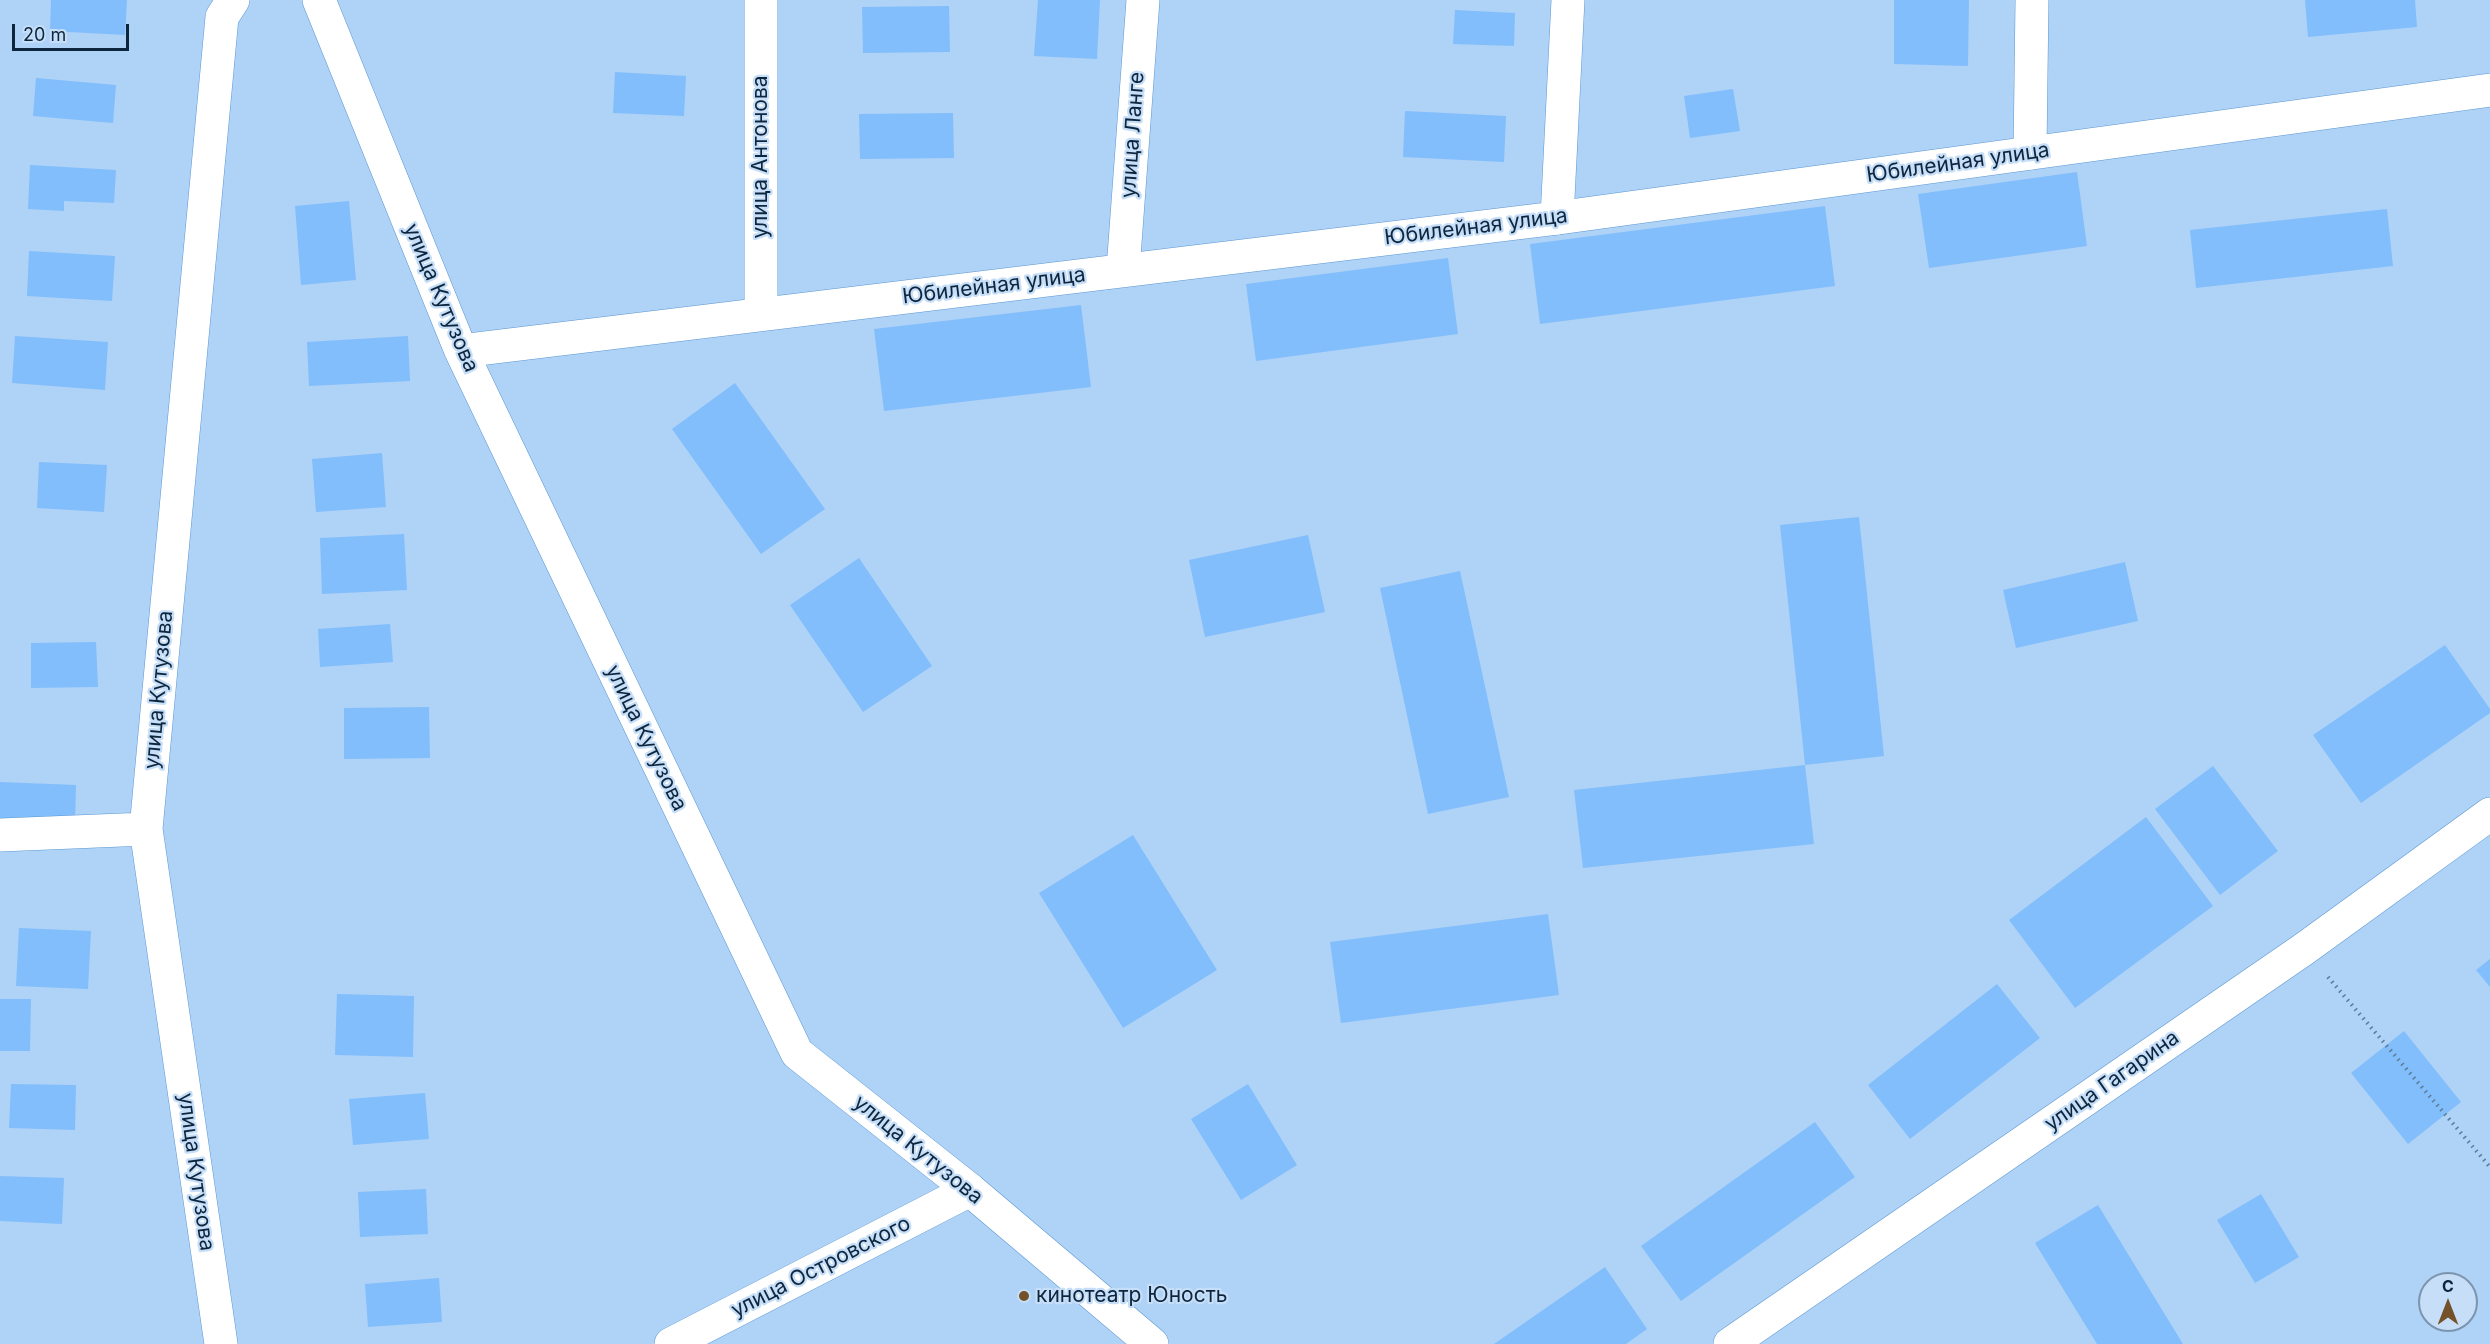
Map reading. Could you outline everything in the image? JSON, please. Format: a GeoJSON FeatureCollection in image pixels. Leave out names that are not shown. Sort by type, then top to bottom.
{"type":"FeatureCollection","features":[{"type":"Feature","properties":{"kind":"street","name":"улица Кутузова"},"geometry":{"type":"LineString","coordinates":[[221,1344],[146,828],[222,17],[233,0]]}},
{"type":"Feature","properties":{"kind":"street","name":"улица Кутузова"},"geometry":{"type":"LineString","coordinates":[[319,0],[461,351],[797,1053],[970,1190],[1152,1344]]}},
{"type":"Feature","properties":{"kind":"street","name":"улица Антонова"},"geometry":{"type":"LineString","coordinates":[[761,0],[761,314]]}},
{"type":"Feature","properties":{"kind":"street","name":"улица Ланге"},"geometry":{"type":"LineString","coordinates":[[1124,270],[1143,0]]}},
{"type":"Feature","properties":{"kind":"street"},"geometry":{"type":"LineString","coordinates":[[1557,218],[1568,0]]}},
{"type":"Feature","properties":{"kind":"street"},"geometry":{"type":"LineString","coordinates":[[2030,153],[2032,0]]}},
{"type":"Feature","properties":{"kind":"street","name":"Юбилейная улица"},"geometry":{"type":"LineString","coordinates":[[461,351],[1557,218],[2490,90]]}},
{"type":"Feature","properties":{"kind":"street","name":"улица Гагарина"},"geometry":{"type":"LineString","coordinates":[[1730,1344],[2304,949],[2490,814]]}},
{"type":"Feature","properties":{"kind":"street"},"geometry":{"type":"LineString","coordinates":[[0,835],[146,828]]}},
{"type":"Feature","properties":{"kind":"street","name":"улица Островского"},"geometry":{"type":"LineString","coordinates":[[671,1344],[970,1190]]}},
{"type":"Feature","properties":{"kind":"path"},"geometry":{"type":"LineString","coordinates":[[2304,949],[2490,1167]]}},
{"type":"Feature","properties":{"kind":"building"},"geometry":{"type":"Polygon","coordinates":[[[51,0],[127,0],[125,35],[50,31],[51,0]]]}},
{"type":"Feature","properties":{"kind":"building"},"geometry":{"type":"Polygon","coordinates":[[[1038,0],[1100,0],[1097,59],[1034,56],[1038,0]]]}},
{"type":"Feature","properties":{"kind":"building"},"geometry":{"type":"Polygon","coordinates":[[[1894,0],[1969,0],[1968,66],[1894,64],[1894,0]]]}},
{"type":"Feature","properties":{"kind":"building"},"geometry":{"type":"Polygon","coordinates":[[[2305,0],[2415,0],[2417,27],[2308,37],[2305,0]]]}},
{"type":"Feature","properties":{"kind":"building"},"geometry":{"type":"Polygon","coordinates":[[[949,6],[950,52],[863,53],[862,7],[949,6]]]}},
{"type":"Feature","properties":{"kind":"building"},"geometry":{"type":"Polygon","coordinates":[[[1455,10],[1515,13],[1514,46],[1453,44],[1455,10]]]}},
{"type":"Feature","properties":{"kind":"building"},"geometry":{"type":"Polygon","coordinates":[[[615,72],[686,76],[684,116],[613,113],[615,72]]]}},
{"type":"Feature","properties":{"kind":"building"},"geometry":{"type":"Polygon","coordinates":[[[36,78],[116,85],[113,123],[33,116],[36,78]]]}},
{"type":"Feature","properties":{"kind":"building"},"geometry":{"type":"Polygon","coordinates":[[[1733,89],[1740,131],[1690,138],[1684,96],[1733,89]]]}},
{"type":"Feature","properties":{"kind":"building"},"geometry":{"type":"Polygon","coordinates":[[[1405,111],[1506,116],[1504,162],[1403,157],[1405,111]]]}},
{"type":"Feature","properties":{"kind":"building"},"geometry":{"type":"Polygon","coordinates":[[[953,113],[954,158],[860,159],[859,114],[953,113]]]}},
{"type":"Feature","properties":{"kind":"building"},"geometry":{"type":"Polygon","coordinates":[[[30,165],[116,170],[114,203],[64,201],[64,211],[28,209],[30,165]]]}},
{"type":"Feature","properties":{"kind":"building"},"geometry":{"type":"Polygon","coordinates":[[[2077,172],[2087,246],[1929,268],[1918,194],[2077,172]]]}},
{"type":"Feature","properties":{"kind":"building"},"geometry":{"type":"Polygon","coordinates":[[[349,201],[356,280],[301,285],[295,206],[349,201]]]}},
{"type":"Feature","properties":{"kind":"building"},"geometry":{"type":"Polygon","coordinates":[[[1825,206],[1835,286],[1540,324],[1530,244],[1825,206]]]}},
{"type":"Feature","properties":{"kind":"building"},"geometry":{"type":"Polygon","coordinates":[[[2387,209],[2393,266],[2196,288],[2190,230],[2387,209]]]}},
{"type":"Feature","properties":{"kind":"building"},"geometry":{"type":"Polygon","coordinates":[[[29,251],[115,256],[112,301],[27,296],[29,251]]]}},
{"type":"Feature","properties":{"kind":"building"},"geometry":{"type":"Polygon","coordinates":[[[1448,258],[1458,334],[1256,361],[1246,284],[1448,258]]]}},
{"type":"Feature","properties":{"kind":"building"},"geometry":{"type":"Polygon","coordinates":[[[1081,305],[1091,387],[884,411],[874,329],[1081,305]]]}},
{"type":"Feature","properties":{"kind":"building"},"geometry":{"type":"Polygon","coordinates":[[[15,336],[108,342],[105,390],[12,383],[15,336]]]}},
{"type":"Feature","properties":{"kind":"building"},"geometry":{"type":"Polygon","coordinates":[[[408,336],[410,381],[309,386],[307,342],[408,336]]]}},
{"type":"Feature","properties":{"kind":"building"},"geometry":{"type":"Polygon","coordinates":[[[735,383],[825,509],[761,554],[672,429],[735,383]]]}},
{"type":"Feature","properties":{"kind":"building"},"geometry":{"type":"Polygon","coordinates":[[[382,453],[386,507],[316,512],[312,459],[382,453]]]}},
{"type":"Feature","properties":{"kind":"building"},"geometry":{"type":"Polygon","coordinates":[[[39,462],[107,465],[104,512],[37,508],[39,462]]]}},
{"type":"Feature","properties":{"kind":"building"},"geometry":{"type":"Polygon","coordinates":[[[1859,517],[1884,756],[1805,765],[1780,525],[1859,517]]]}},
{"type":"Feature","properties":{"kind":"building"},"geometry":{"type":"Polygon","coordinates":[[[404,534],[407,590],[322,594],[320,538],[404,534]]]}},
{"type":"Feature","properties":{"kind":"building"},"geometry":{"type":"Polygon","coordinates":[[[1308,535],[1325,612],[1205,637],[1189,560],[1308,535]]]}},
{"type":"Feature","properties":{"kind":"building"},"geometry":{"type":"Polygon","coordinates":[[[859,558],[932,666],[863,712],[790,605],[859,558]]]}},
{"type":"Feature","properties":{"kind":"building"},"geometry":{"type":"Polygon","coordinates":[[[2125,562],[2138,621],[2016,648],[2003,590],[2125,562]]]}},
{"type":"Feature","properties":{"kind":"building"},"geometry":{"type":"Polygon","coordinates":[[[1460,571],[1509,797],[1428,814],[1380,588],[1460,571]]]}},
{"type":"Feature","properties":{"kind":"building"},"geometry":{"type":"Polygon","coordinates":[[[390,624],[393,662],[320,667],[318,629],[390,624]]]}},
{"type":"Feature","properties":{"kind":"building"},"geometry":{"type":"Polygon","coordinates":[[[96,642],[98,687],[31,688],[31,643],[96,642]]]}},
{"type":"Feature","properties":{"kind":"building"},"geometry":{"type":"Polygon","coordinates":[[[2445,645],[2490,709],[2490,713],[2361,803],[2313,735],[2445,645]]]}},
{"type":"Feature","properties":{"kind":"building"},"geometry":{"type":"Polygon","coordinates":[[[429,707],[430,758],[344,759],[344,708],[429,707]]]}},
{"type":"Feature","properties":{"kind":"building"},"geometry":{"type":"Polygon","coordinates":[[[1805,765],[1814,844],[1583,868],[1574,790],[1805,765]]]}},
{"type":"Feature","properties":{"kind":"building"},"geometry":{"type":"Polygon","coordinates":[[[2213,766],[2278,851],[2220,895],[2155,809],[2213,766]]]}},
{"type":"Feature","properties":{"kind":"building"},"geometry":{"type":"Polygon","coordinates":[[[0,782],[76,785],[75,823],[0,820],[0,782]]]}},
{"type":"Feature","properties":{"kind":"building"},"geometry":{"type":"Polygon","coordinates":[[[2146,817],[2213,906],[2075,1008],[2009,920],[2146,817]]]}},
{"type":"Feature","properties":{"kind":"building"},"geometry":{"type":"Polygon","coordinates":[[[1133,835],[1217,970],[1123,1028],[1039,893],[1133,835]]]}},
{"type":"Feature","properties":{"kind":"building"},"geometry":{"type":"Polygon","coordinates":[[[1548,914],[1559,995],[1341,1023],[1330,942],[1548,914]]]}},
{"type":"Feature","properties":{"kind":"building"},"geometry":{"type":"Polygon","coordinates":[[[19,928],[91,931],[88,989],[16,986],[19,928]]]}},
{"type":"Feature","properties":{"kind":"building"},"geometry":{"type":"Polygon","coordinates":[[[2490,959],[2490,987],[2476,970],[2490,959]]]}},
{"type":"Feature","properties":{"kind":"building"},"geometry":{"type":"Polygon","coordinates":[[[1997,984],[2040,1038],[1910,1139],[1868,1085],[1997,984]]]}},
{"type":"Feature","properties":{"kind":"building"},"geometry":{"type":"Polygon","coordinates":[[[337,994],[414,996],[413,1057],[335,1055],[337,994]]]}},
{"type":"Feature","properties":{"kind":"building"},"geometry":{"type":"Polygon","coordinates":[[[0,999],[31,999],[30,1051],[0,1051],[0,999]]]}},
{"type":"Feature","properties":{"kind":"building"},"geometry":{"type":"Polygon","coordinates":[[[2404,1031],[2461,1102],[2408,1144],[2351,1073],[2404,1031]]]}},
{"type":"Feature","properties":{"kind":"building"},"geometry":{"type":"Polygon","coordinates":[[[11,1084],[76,1085],[75,1130],[9,1128],[11,1084]]]}},
{"type":"Feature","properties":{"kind":"building"},"geometry":{"type":"Polygon","coordinates":[[[1248,1084],[1297,1165],[1241,1200],[1191,1119],[1248,1084]]]}},
{"type":"Feature","properties":{"kind":"building"},"geometry":{"type":"Polygon","coordinates":[[[425,1093],[429,1139],[353,1145],[349,1099],[425,1093]]]}},
{"type":"Feature","properties":{"kind":"building"},"geometry":{"type":"Polygon","coordinates":[[[1815,1122],[1855,1177],[1681,1301],[1641,1246],[1815,1122]]]}},
{"type":"Feature","properties":{"kind":"building"},"geometry":{"type":"Polygon","coordinates":[[[0,1176],[64,1178],[62,1224],[0,1221],[0,1176]]]}},
{"type":"Feature","properties":{"kind":"building"},"geometry":{"type":"Polygon","coordinates":[[[426,1189],[428,1234],[360,1237],[358,1192],[426,1189]]]}},
{"type":"Feature","properties":{"kind":"building"},"geometry":{"type":"Polygon","coordinates":[[[2261,1194],[2299,1257],[2255,1283],[2217,1220],[2261,1194]]]}},
{"type":"Feature","properties":{"kind":"building"},"geometry":{"type":"Polygon","coordinates":[[[2098,1205],[2183,1344],[2097,1344],[2035,1243],[2098,1205]]]}},
{"type":"Feature","properties":{"kind":"building"},"geometry":{"type":"Polygon","coordinates":[[[1605,1267],[1647,1329],[1626,1344],[1494,1344],[1605,1267]]]}},
{"type":"Feature","properties":{"kind":"building"},"geometry":{"type":"Polygon","coordinates":[[[439,1278],[442,1322],[368,1327],[365,1284],[439,1278]]]}},
{"type":"Feature","properties":{"kind":"place","name":"кинотеатр Юность"},"geometry":{"type":"Point","coordinates":[1024,1296]}}]}
